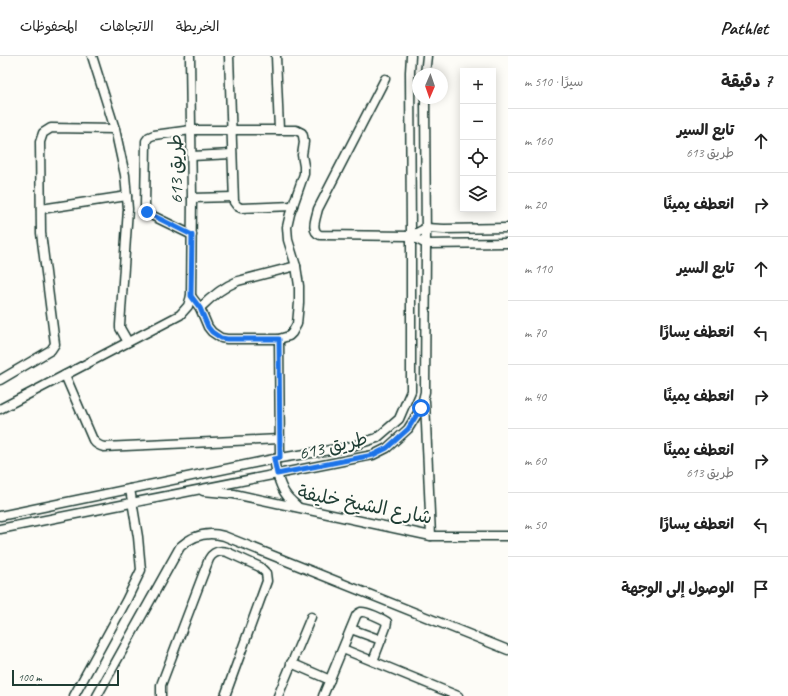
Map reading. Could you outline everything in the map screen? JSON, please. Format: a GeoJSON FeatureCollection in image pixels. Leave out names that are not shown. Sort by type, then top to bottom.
{"type":"FeatureCollection","features":[{"type":"Feature","properties":{"kind":"street"},"geometry":{"type":"LineString","coordinates":[[92,56],[115,129],[125,175],[128,209],[120,328],[128,342]]}},
{"type":"Feature","properties":{"kind":"street","name":"طريق 613"},"geometry":{"type":"LineString","coordinates":[[0,409],[180,315],[188,306],[191,296],[192,235],[190,56]]}},
{"type":"Feature","properties":{"kind":"street"},"geometry":{"type":"LineString","coordinates":[[229,56],[233,197],[235,204],[241,208],[293,206]]}},
{"type":"Feature","properties":{"kind":"street"},"geometry":{"type":"LineString","coordinates":[[276,56],[278,130]]}},
{"type":"Feature","properties":{"kind":"street","name":"طريق 613"},"geometry":{"type":"LineString","coordinates":[[0,516],[277,459],[349,447],[377,438],[399,419],[411,391],[411,56]]}},
{"type":"Feature","properties":{"kind":"street"},"geometry":{"type":"LineString","coordinates":[[426,68],[427,56]]}},
{"type":"Feature","properties":{"kind":"street"},"geometry":{"type":"LineString","coordinates":[[385,79],[318,209],[314,223],[316,234],[320,236],[411,236],[426,228],[508,228]]}},
{"type":"Feature","properties":{"kind":"street","name":"طريق 613"},"geometry":{"type":"LineString","coordinates":[[0,529],[373,455],[387,448],[408,429],[421,408],[425,392],[425,104]]}},
{"type":"Feature","properties":{"kind":"street"},"geometry":{"type":"LineString","coordinates":[[0,380],[51,350],[55,344],[41,233],[40,142],[43,133],[51,128],[115,129]]}},
{"type":"Feature","properties":{"kind":"street"},"geometry":{"type":"LineString","coordinates":[[191,296],[200,308],[208,327],[212,332],[221,338],[279,339],[289,336],[292,333],[297,324],[299,295],[296,266],[289,246],[287,234],[288,220],[304,174],[302,155],[304,139],[302,133],[296,130],[191,130],[149,137],[146,141],[145,207],[147,212],[192,235]]}},
{"type":"Feature","properties":{"kind":"street"},"geometry":{"type":"LineString","coordinates":[[192,156],[232,154]]}},
{"type":"Feature","properties":{"kind":"street"},"geometry":{"type":"LineString","coordinates":[[41,208],[127,196]]}},
{"type":"Feature","properties":{"kind":"street"},"geometry":{"type":"LineString","coordinates":[[192,198],[233,197]]}},
{"type":"Feature","properties":{"kind":"street"},"geometry":{"type":"LineString","coordinates":[[411,236],[426,244],[508,243]]}},
{"type":"Feature","properties":{"kind":"street"},"geometry":{"type":"LineString","coordinates":[[200,308],[214,295],[238,281],[296,266]]}},
{"type":"Feature","properties":{"kind":"street"},"geometry":{"type":"LineString","coordinates":[[279,339],[280,439],[277,459],[277,474],[284,493],[299,508]]}},
{"type":"Feature","properties":{"kind":"street"},"geometry":{"type":"LineString","coordinates":[[66,375],[93,440],[98,445],[104,447],[280,439]]}},
{"type":"Feature","properties":{"kind":"street"},"geometry":{"type":"LineString","coordinates":[[425,392],[431,536]]}},
{"type":"Feature","properties":{"kind":"street"},"geometry":{"type":"LineString","coordinates":[[74,696],[126,601],[141,570],[138,537],[130,489]]}},
{"type":"Feature","properties":{"kind":"street","name":"شارع الشيخ خليفة"},"geometry":{"type":"LineString","coordinates":[[194,491],[234,494],[431,536],[508,536]]}},
{"type":"Feature","properties":{"kind":"street"},"geometry":{"type":"LineString","coordinates":[[97,696],[180,547],[189,539],[206,534],[218,534],[224,536],[508,650]]}},
{"type":"Feature","properties":{"kind":"street"},"geometry":{"type":"LineString","coordinates":[[161,696],[161,685],[209,559],[216,552],[223,551],[260,567],[266,573],[267,581],[225,696]]}},
{"type":"Feature","properties":{"kind":"street"},"geometry":{"type":"LineString","coordinates":[[323,696],[357,614],[360,612],[365,612],[384,619],[387,622],[373,661]]}},
{"type":"Feature","properties":{"kind":"street"},"geometry":{"type":"LineString","coordinates":[[278,696],[311,617]]}},
{"type":"Feature","properties":{"kind":"street"},"geometry":{"type":"LineString","coordinates":[[351,629],[381,640]]}},
{"type":"Feature","properties":{"kind":"street"},"geometry":{"type":"LineString","coordinates":[[343,649],[458,696]]}},
{"type":"Feature","properties":{"kind":"street"},"geometry":{"type":"LineString","coordinates":[[291,663],[330,680]]}},
{"type":"Feature","properties":{"kind":"route"},"geometry":{"type":"LineString","coordinates":[[147,212],[192,235],[191,296],[203,313],[206,323],[212,332],[221,338],[227,339],[279,339],[280,458],[274,459],[277,474],[373,455],[387,448],[408,429],[421,408]]}}]}
